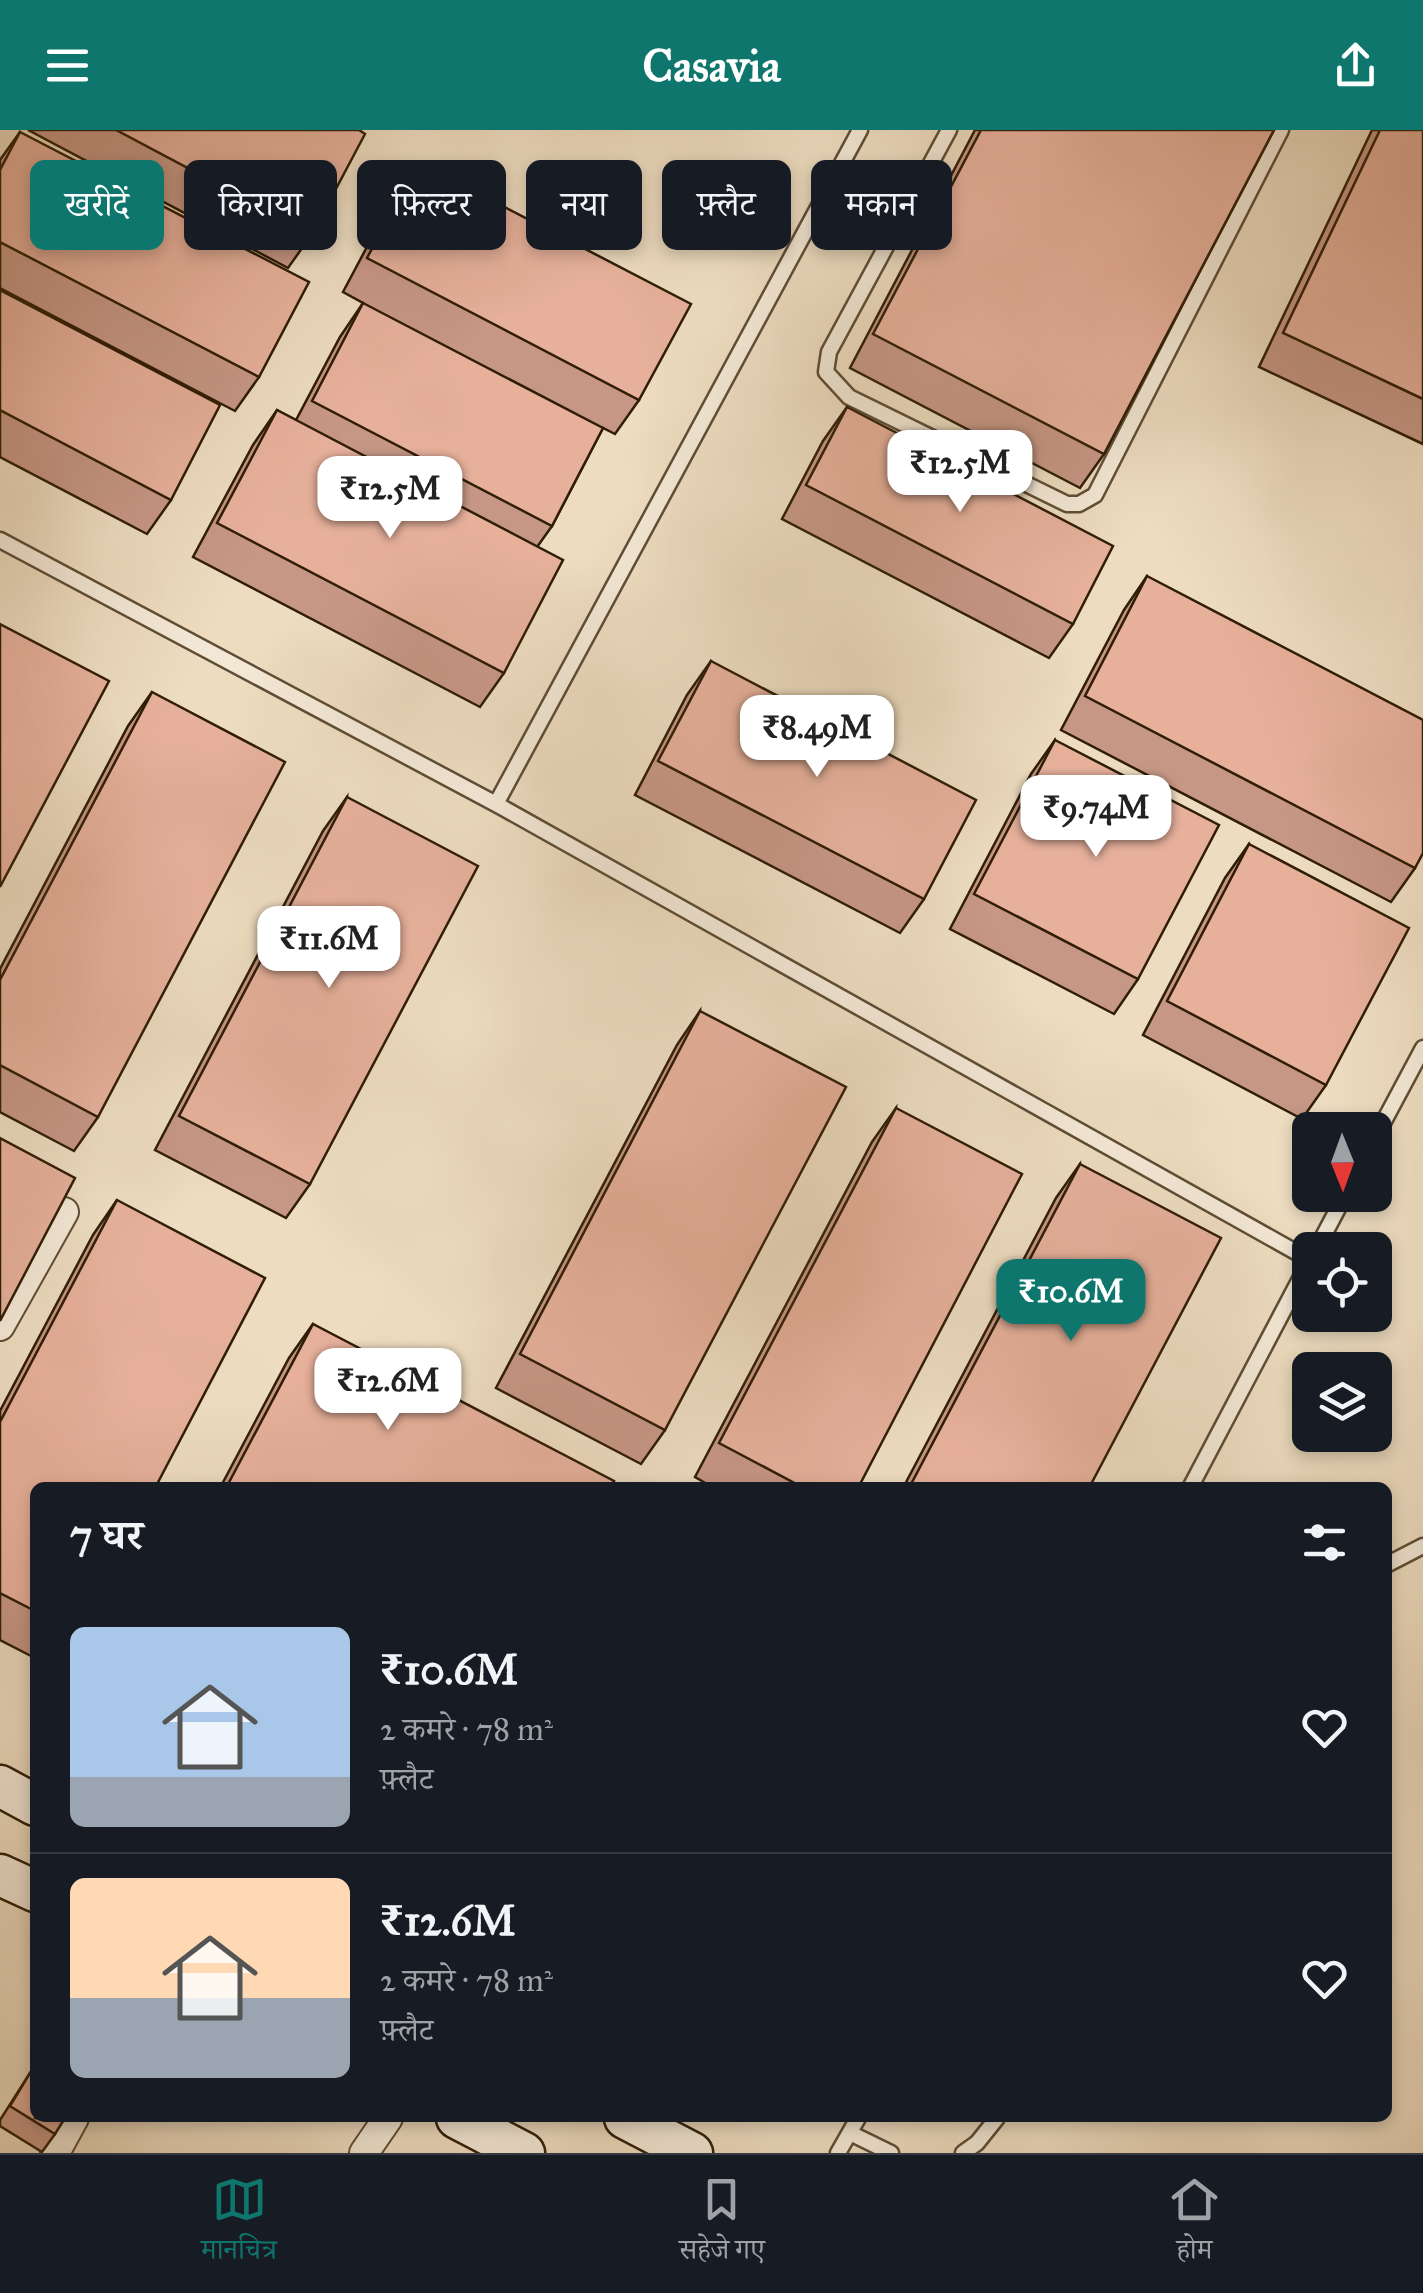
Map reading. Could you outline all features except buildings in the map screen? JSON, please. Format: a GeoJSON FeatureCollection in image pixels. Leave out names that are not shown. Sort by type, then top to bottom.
{"type":"FeatureCollection","features":[{"type":"Feature","properties":{"kind":"street"},"geometry":{"type":"LineString","coordinates":[[0,1326],[64,1212]]}},
{"type":"Feature","properties":{"kind":"street"},"geometry":{"type":"LineString","coordinates":[[0,1786],[30,1802]]}},
{"type":"Feature","properties":{"kind":"street"},"geometry":{"type":"LineString","coordinates":[[0,1876],[30,1889]]}},
{"type":"Feature","properties":{"kind":"street"},"geometry":{"type":"LineString","coordinates":[[55,2153],[72,2122]]}},
{"type":"Feature","properties":{"kind":"street"},"geometry":{"type":"LineString","coordinates":[[364,2153],[385,2122]]}},
{"type":"Feature","properties":{"kind":"street"},"geometry":{"type":"LineString","coordinates":[[465,2122],[524,2153]]}},
{"type":"Feature","properties":{"kind":"street"},"geometry":{"type":"LineString","coordinates":[[633,2122],[692,2153]]}},
{"type":"Feature","properties":{"kind":"lane"},"geometry":{"type":"LineString","coordinates":[[496,804],[860,130]]}},
{"type":"Feature","properties":{"kind":"lane"},"geometry":{"type":"LineString","coordinates":[[949,130],[830,352],[826,372],[848,397],[1067,504],[1079,504],[1096,495],[1280,130]]}},
{"type":"Feature","properties":{"kind":"lane"},"geometry":{"type":"LineString","coordinates":[[0,540],[496,804],[1292,1250]]}},
{"type":"Feature","properties":{"kind":"lane"},"geometry":{"type":"LineString","coordinates":[[1389,1112],[1423,1048]]}},
{"type":"Feature","properties":{"kind":"lane"},"geometry":{"type":"LineString","coordinates":[[1193,1482],[1292,1294]]}},
{"type":"Feature","properties":{"kind":"lane"},"geometry":{"type":"LineString","coordinates":[[1392,1562],[1423,1546]]}},
{"type":"Feature","properties":{"kind":"lane"},"geometry":{"type":"LineString","coordinates":[[838,2153],[856,2122]]}},
{"type":"Feature","properties":{"kind":"lane"},"geometry":{"type":"LineString","coordinates":[[963,2153],[978,2144],[994,2122]]}},
{"type":"Feature","properties":{"kind":"lane"},"geometry":{"type":"LineString","coordinates":[[850,2133],[891,2153]]}}]}
